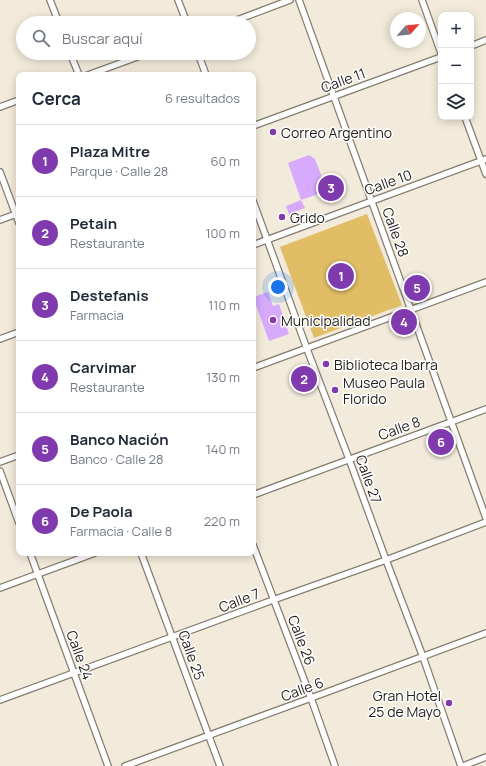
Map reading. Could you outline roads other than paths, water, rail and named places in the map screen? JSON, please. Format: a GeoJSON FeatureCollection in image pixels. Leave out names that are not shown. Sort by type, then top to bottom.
{"type":"FeatureCollection","features":[{"type":"Feature","properties":{"kind":"street"},"geometry":{"type":"LineString","coordinates":[[50,0],[56,16]]}},
{"type":"Feature","properties":{"kind":"street"},"geometry":{"type":"LineString","coordinates":[[178,0],[184,16]]}},
{"type":"Feature","properties":{"kind":"street"},"geometry":{"type":"LineString","coordinates":[[248,16],[290,0]]}},
{"type":"Feature","properties":{"kind":"street","name":"Calle 28"},"geometry":{"type":"LineString","coordinates":[[299,0],[486,518]]}},
{"type":"Feature","properties":{"kind":"street"},"geometry":{"type":"LineString","coordinates":[[422,0],[439,48]]}},
{"type":"Feature","properties":{"kind":"street"},"geometry":{"type":"LineString","coordinates":[[474,45],[486,40]]}},
{"type":"Feature","properties":{"kind":"street","name":"Calle 11"},"geometry":{"type":"LineString","coordinates":[[256,125],[438,58]]}},
{"type":"Feature","properties":{"kind":"street"},"geometry":{"type":"LineString","coordinates":[[73,60],[78,72]]}},
{"type":"Feature","properties":{"kind":"street"},"geometry":{"type":"LineString","coordinates":[[96,72],[129,60]]}},
{"type":"Feature","properties":{"kind":"street"},"geometry":{"type":"LineString","coordinates":[[201,60],[205,72]]}},
{"type":"Feature","properties":{"kind":"street"},"geometry":{"type":"LineString","coordinates":[[0,107],[16,101]]}},
{"type":"Feature","properties":{"kind":"street"},"geometry":{"type":"LineString","coordinates":[[466,120],[484,160],[486,174]]}},
{"type":"Feature","properties":{"kind":"street","name":"Calle 10"},"geometry":{"type":"LineString","coordinates":[[256,244],[484,160]]}},
{"type":"Feature","properties":{"kind":"street"},"geometry":{"type":"LineString","coordinates":[[0,172],[16,211]]}},
{"type":"Feature","properties":{"kind":"street","name":"Calle 27"},"geometry":{"type":"LineString","coordinates":[[256,209],[306,348],[423,657],[462,766]]}},
{"type":"Feature","properties":{"kind":"street"},"geometry":{"type":"LineString","coordinates":[[0,220],[16,213]]}},
{"type":"Feature","properties":{"kind":"street"},"geometry":{"type":"LineString","coordinates":[[256,367],[486,282]]}},
{"type":"Feature","properties":{"kind":"street"},"geometry":{"type":"LineString","coordinates":[[0,339],[16,333]]}},
{"type":"Feature","properties":{"kind":"street","name":"Calle 8"},"geometry":{"type":"LineString","coordinates":[[256,494],[486,409]]}},
{"type":"Feature","properties":{"kind":"street"},"geometry":{"type":"LineString","coordinates":[[0,462],[16,456]]}},
{"type":"Feature","properties":{"kind":"street"},"geometry":{"type":"LineString","coordinates":[[0,471],[16,515]]}},
{"type":"Feature","properties":{"kind":"street","name":"Calle 7"},"geometry":{"type":"LineString","coordinates":[[0,700],[386,560],[486,522]]}},
{"type":"Feature","properties":{"kind":"street","name":"Calle 26"},"geometry":{"type":"LineString","coordinates":[[256,553],[335,766]]}},
{"type":"Feature","properties":{"kind":"street","name":"Calle 24"},"geometry":{"type":"LineString","coordinates":[[31,556],[108,766]]}},
{"type":"Feature","properties":{"kind":"street"},"geometry":{"type":"LineString","coordinates":[[0,588],[87,556]]}},
{"type":"Feature","properties":{"kind":"street","name":"Calle 25"},"geometry":{"type":"LineString","coordinates":[[143,556],[220,766]]}},
{"type":"Feature","properties":{"kind":"street","name":"Calle 6"},"geometry":{"type":"LineString","coordinates":[[125,766],[486,633]]}},
{"type":"Feature","properties":{"kind":"street"},"geometry":{"type":"LineString","coordinates":[[462,766],[486,757]]}},
{"type":"Feature","properties":{"kind":"place","name":"Correo Argentino"},"geometry":{"type":"Point","coordinates":[273,132]}},
{"type":"Feature","properties":{"kind":"place","name":"Destefanis"},"geometry":{"type":"Point","coordinates":[331,188]}},
{"type":"Feature","properties":{"kind":"place","name":"Grido"},"geometry":{"type":"Point","coordinates":[282,217]}},
{"type":"Feature","properties":{"kind":"place","name":"Plaza Mitre"},"geometry":{"type":"Point","coordinates":[341,276]}},
{"type":"Feature","properties":{"kind":"place","name":"Banco Nación"},"geometry":{"type":"Point","coordinates":[417,288]}},
{"type":"Feature","properties":{"kind":"place","name":"Municipalidad"},"geometry":{"type":"Point","coordinates":[273,320]}},
{"type":"Feature","properties":{"kind":"place","name":"Carvimar"},"geometry":{"type":"Point","coordinates":[404,322]}},
{"type":"Feature","properties":{"kind":"place","name":"Biblioteca Ibarra"},"geometry":{"type":"Point","coordinates":[326,364]}},
{"type":"Feature","properties":{"kind":"place","name":"Petain"},"geometry":{"type":"Point","coordinates":[304,379]}},
{"type":"Feature","properties":{"kind":"place","name":"Museo Paula Florido"},"geometry":{"type":"Point","coordinates":[335,390]}},
{"type":"Feature","properties":{"kind":"place","name":"De Paola"},"geometry":{"type":"Point","coordinates":[441,442]}},
{"type":"Feature","properties":{"kind":"place","name":"Gran Hotel 25 de Mayo"},"geometry":{"type":"Point","coordinates":[449,703]}}]}
